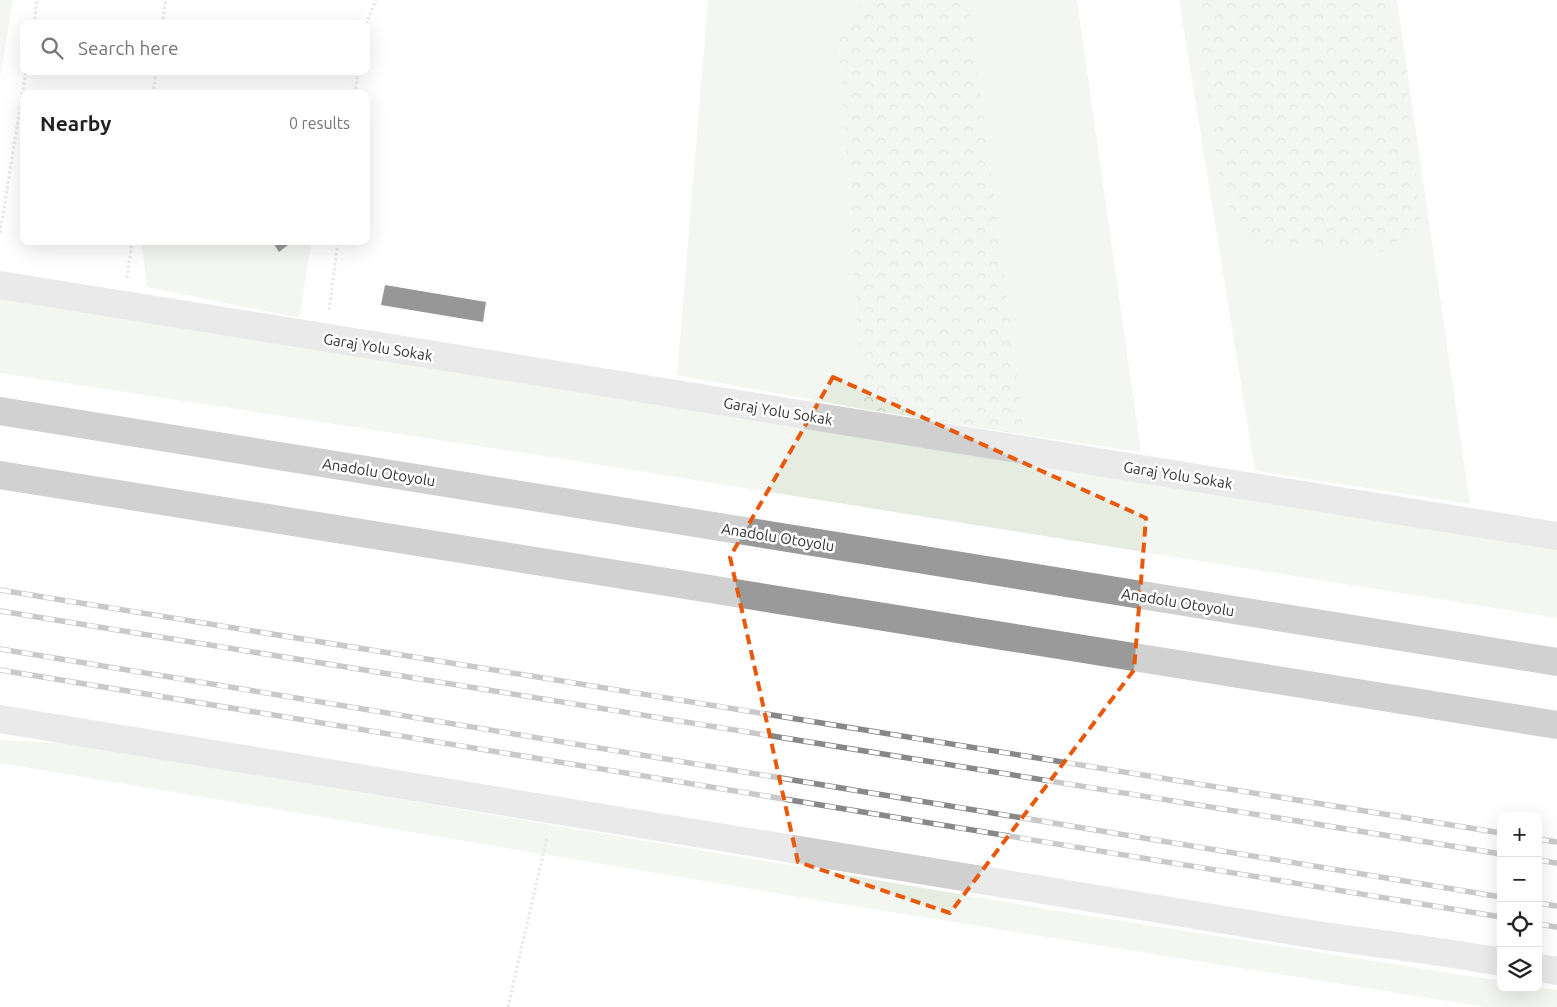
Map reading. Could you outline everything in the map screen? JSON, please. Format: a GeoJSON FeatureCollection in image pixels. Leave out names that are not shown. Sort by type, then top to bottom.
{"type":"FeatureCollection","features":[{"type":"Feature","properties":{"kind":"highway","name":"Anadolu Otoyolu"},"geometry":{"type":"LineString","coordinates":[[0,411],[1557,662]]}},
{"type":"Feature","properties":{"kind":"highway"},"geometry":{"type":"LineString","coordinates":[[0,475],[1557,725]]}},
{"type":"Feature","properties":{"kind":"street","name":"Garaj Yolu Sokak"},"geometry":{"type":"LineString","coordinates":[[0,285],[1557,536]]}},
{"type":"Feature","properties":{"kind":"street"},"geometry":{"type":"LineString","coordinates":[[0,719],[1281,929],[1427,949],[1497,961]]}},
{"type":"Feature","properties":{"kind":"street"},"geometry":{"type":"LineString","coordinates":[[1542,969],[1557,972]]}},
{"type":"Feature","properties":{"kind":"path"},"geometry":{"type":"LineString","coordinates":[[34,20],[37,0]]}},
{"type":"Feature","properties":{"kind":"path"},"geometry":{"type":"LineString","coordinates":[[163,20],[166,0]]}},
{"type":"Feature","properties":{"kind":"path"},"geometry":{"type":"LineString","coordinates":[[368,20],[376,0]]}},
{"type":"Feature","properties":{"kind":"path"},"geometry":{"type":"LineString","coordinates":[[23,90],[25,75]]}},
{"type":"Feature","properties":{"kind":"path"},"geometry":{"type":"LineString","coordinates":[[154,90],[155,75]]}},
{"type":"Feature","properties":{"kind":"path"},"geometry":{"type":"LineString","coordinates":[[356,90],[357,75]]}},
{"type":"Feature","properties":{"kind":"path"},"geometry":{"type":"LineString","coordinates":[[0,233],[20,108]]}},
{"type":"Feature","properties":{"kind":"path"},"geometry":{"type":"LineString","coordinates":[[123,306],[131,245]]}},
{"type":"Feature","properties":{"kind":"path"},"geometry":{"type":"LineString","coordinates":[[326,339],[338,245]]}},
{"type":"Feature","properties":{"kind":"path"},"geometry":{"type":"LineString","coordinates":[[508,1007],[543,854]]}},
{"type":"Feature","properties":{"kind":"highlighted area"},"geometry":{"type":"Polygon","coordinates":[[[833,377],[1146,518],[1134,670],[950,913],[798,862],[730,557],[833,377]]]}},
{"type":"Feature","properties":{"kind":"green space"},"geometry":{"type":"Polygon","coordinates":[[[0,0],[13,0],[0,77],[0,0]]]}},
{"type":"Feature","properties":{"kind":"green space"},"geometry":{"type":"Polygon","coordinates":[[[708,0],[865,0],[838,32],[863,409],[677,375],[708,0]]]}},
{"type":"Feature","properties":{"kind":"green space"},"geometry":{"type":"Polygon","coordinates":[[[865,0],[969,0],[1025,435],[863,409],[838,32],[865,0]]]}},
{"type":"Feature","properties":{"kind":"green space"},"geometry":{"type":"Polygon","coordinates":[[[969,0],[1077,0],[1141,452],[1025,435],[969,0]]]}},
{"type":"Feature","properties":{"kind":"green space"},"geometry":{"type":"Polygon","coordinates":[[[1179,0],[1397,0],[1470,504],[1255,471],[1179,0]]]}},
{"type":"Feature","properties":{"kind":"green space"},"geometry":{"type":"Polygon","coordinates":[[[1200,0],[1383,0],[1406,64],[1420,222],[1384,252],[1250,244],[1222,195],[1200,37],[1200,0]]]}},
{"type":"Feature","properties":{"kind":"green space"},"geometry":{"type":"Polygon","coordinates":[[[142,245],[311,245],[299,318],[147,287],[142,245]]]}},
{"type":"Feature","properties":{"kind":"green space"},"geometry":{"type":"Polygon","coordinates":[[[0,297],[1557,547],[1557,618],[532,454],[0,373],[0,297]]]}},
{"type":"Feature","properties":{"kind":"green space"},"geometry":{"type":"Polygon","coordinates":[[[0,740],[76,744],[1053,910],[1497,980],[1497,992],[1542,992],[1542,988],[1557,990],[1557,1007],[1485,1007],[829,902],[0,763],[0,740]]]}},
{"type":"Feature","properties":{"kind":"building"},"geometry":{"type":"Polygon","coordinates":[[[275,245],[288,245],[279,252],[275,245]]]}},
{"type":"Feature","properties":{"kind":"building"},"geometry":{"type":"Polygon","coordinates":[[[385,285],[486,302],[483,322],[381,305],[385,285]]]}},
{"type":"Feature","properties":{"kind":"railway"},"geometry":{"type":"LineString","coordinates":[[0,590],[1497,832]]}},
{"type":"Feature","properties":{"kind":"railway"},"geometry":{"type":"LineString","coordinates":[[0,611],[1497,853]]}},
{"type":"Feature","properties":{"kind":"railway"},"geometry":{"type":"LineString","coordinates":[[0,649],[1497,896]]}},
{"type":"Feature","properties":{"kind":"railway"},"geometry":{"type":"LineString","coordinates":[[0,670],[1497,916]]}},
{"type":"Feature","properties":{"kind":"railway"},"geometry":{"type":"LineString","coordinates":[[1542,840],[1557,842]]}},
{"type":"Feature","properties":{"kind":"railway"},"geometry":{"type":"LineString","coordinates":[[1542,861],[1557,863]]}},
{"type":"Feature","properties":{"kind":"railway"},"geometry":{"type":"LineString","coordinates":[[1542,904],[1557,906]]}},
{"type":"Feature","properties":{"kind":"railway"},"geometry":{"type":"LineString","coordinates":[[1542,925],[1557,927]]}}]}
